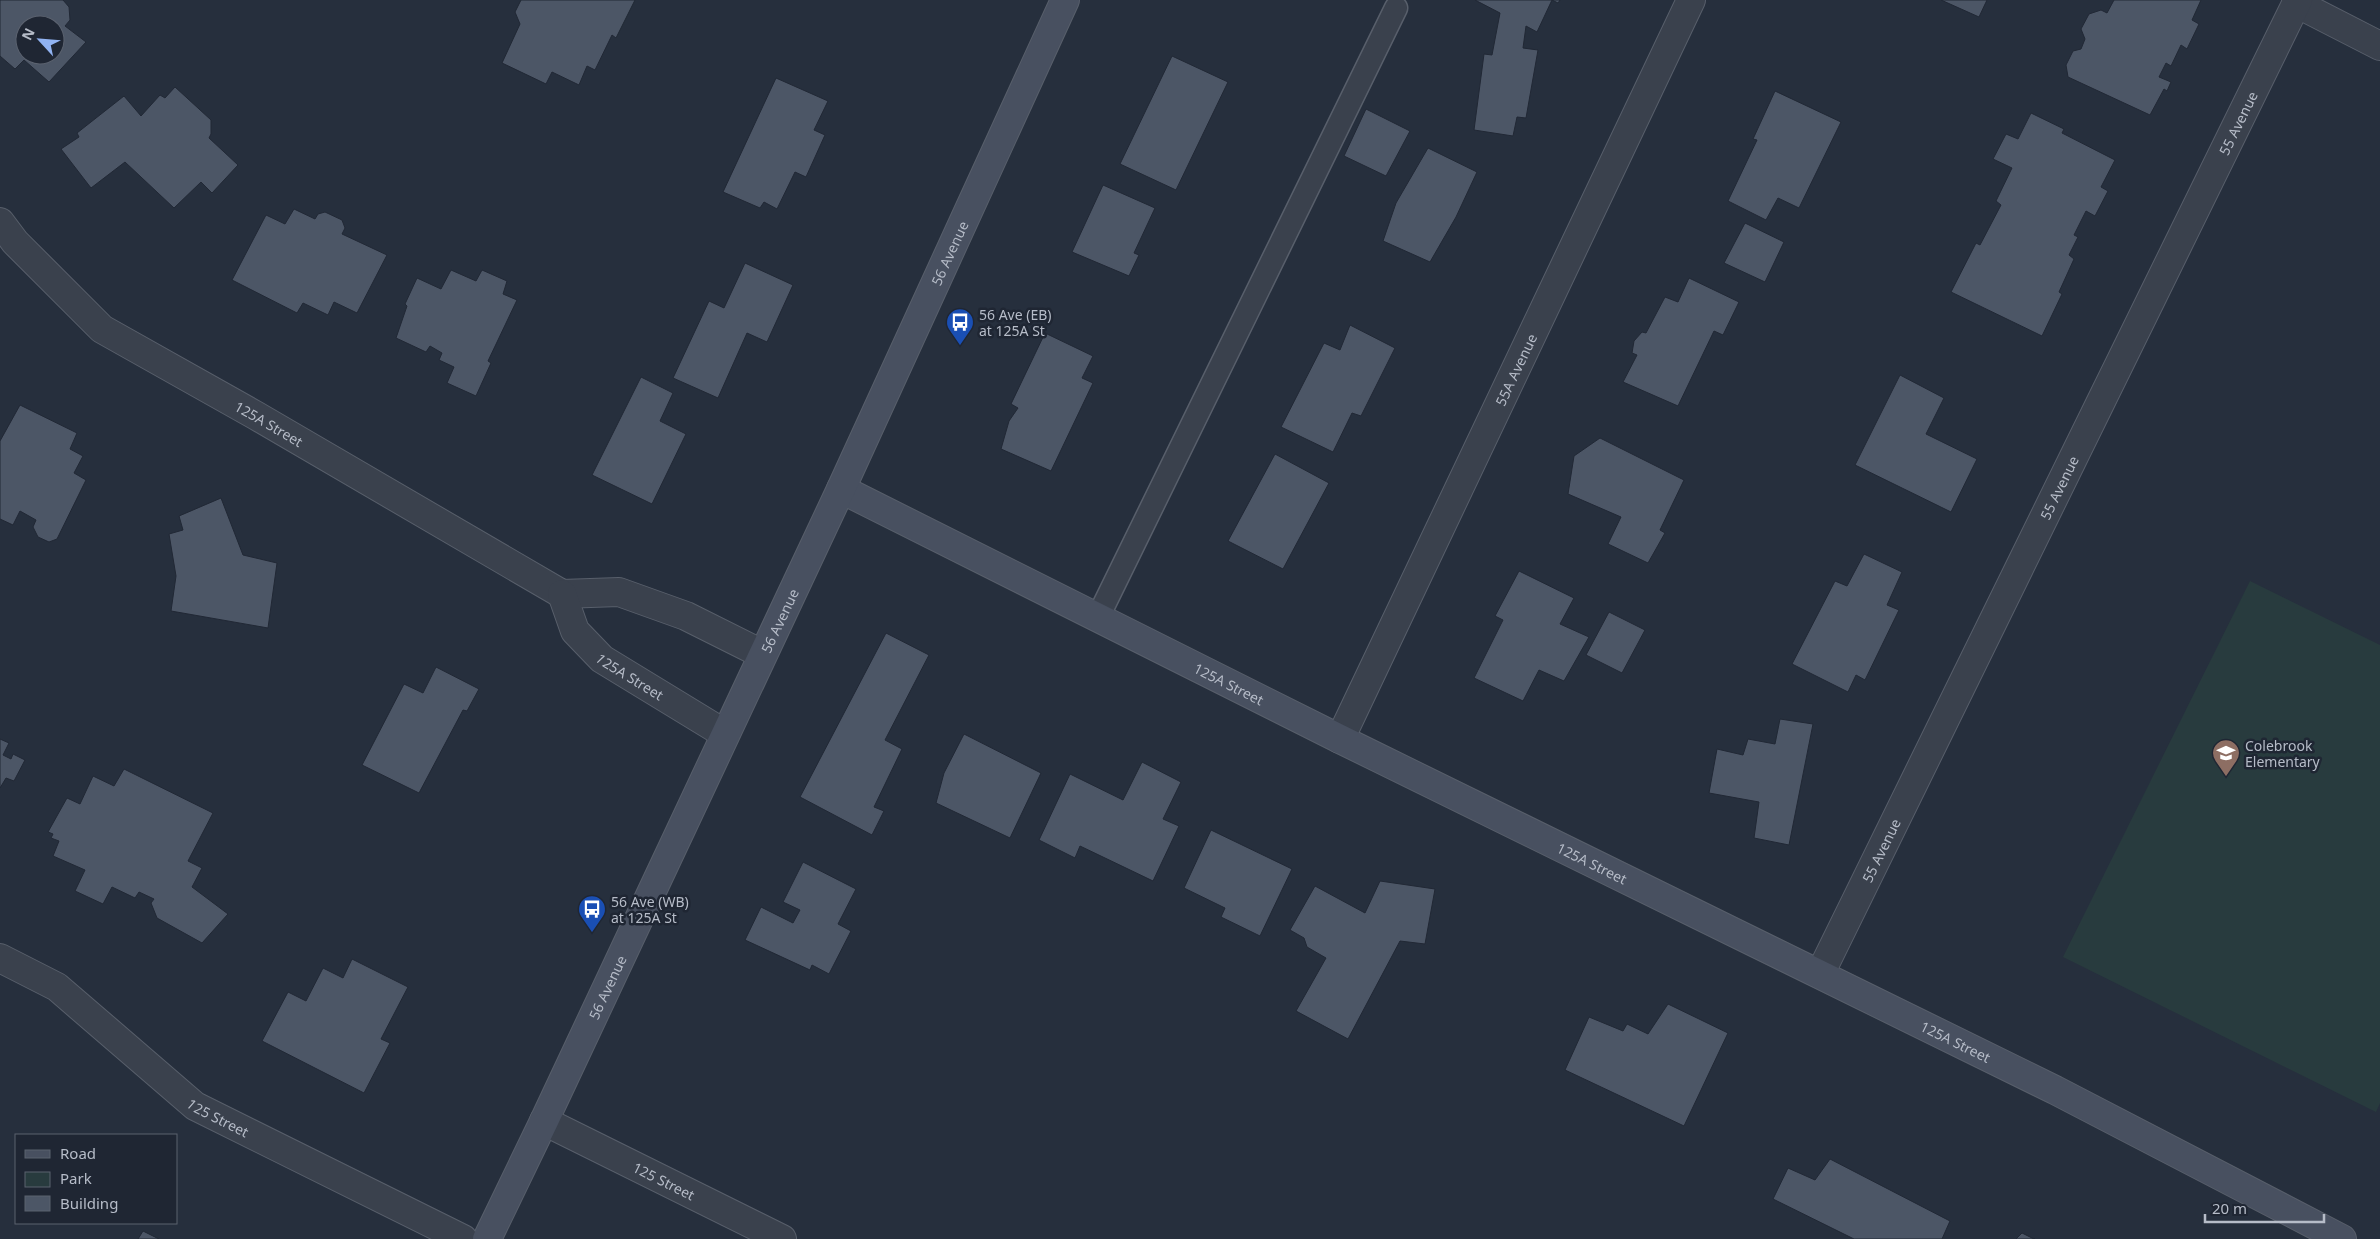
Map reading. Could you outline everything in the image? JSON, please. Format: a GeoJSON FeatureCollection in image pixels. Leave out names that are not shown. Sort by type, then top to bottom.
{"type":"FeatureCollection","features":[{"type":"Feature","properties":{"kind":"street","name":"56 Avenue"},"geometry":{"type":"LineString","coordinates":[[487,1239],[840,489],[1065,0]]}},
{"type":"Feature","properties":{"kind":"street","name":"55A Avenue"},"geometry":{"type":"LineString","coordinates":[[1340,739],[1691,0]]}},
{"type":"Feature","properties":{"kind":"street"},"geometry":{"type":"LineString","coordinates":[[2297,2],[2380,46]]}},
{"type":"Feature","properties":{"kind":"street","name":"55 Avenue"},"geometry":{"type":"LineString","coordinates":[[1820,974],[2297,2]]}},
{"type":"Feature","properties":{"kind":"street","name":"125A Street"},"geometry":{"type":"LineString","coordinates":[[0,222],[15,242],[102,329],[264,420],[562,594],[575,631],[602,659],[725,734]]}},
{"type":"Feature","properties":{"kind":"street","name":"125A Street"},"geometry":{"type":"LineString","coordinates":[[840,489],[1340,739],[2055,1090],[2342,1239]]}},
{"type":"Feature","properties":{"kind":"street"},"geometry":{"type":"LineString","coordinates":[[562,594],[619,592],[686,616],[762,654]]}},
{"type":"Feature","properties":{"kind":"street","name":"125 Street"},"geometry":{"type":"LineString","coordinates":[[0,958],[57,987],[195,1106],[463,1239]]}},
{"type":"Feature","properties":{"kind":"street","name":"125 Street"},"geometry":{"type":"LineString","coordinates":[[544,1121],[782,1239]]}},
{"type":"Feature","properties":{"kind":"lane"},"geometry":{"type":"LineString","coordinates":[[1098,617],[1396,8]]}},
{"type":"Feature","properties":{"kind":"green space"},"geometry":{"type":"Polygon","coordinates":[[[2250,581],[2380,645],[2380,1103],[2376,1112],[2063,957],[2250,581]]]}},
{"type":"Feature","properties":{"kind":"building"},"geometry":{"type":"Polygon","coordinates":[[[0,0],[63,0],[69,7],[70,20],[65,26],[65,15],[15,15],[15,65],[19,65],[15,69],[0,56],[0,0]]]}},
{"type":"Feature","properties":{"kind":"building"},"geometry":{"type":"Polygon","coordinates":[[[521,0],[635,0],[616,38],[612,35],[595,70],[587,66],[579,85],[552,72],[546,84],[502,63],[520,24],[515,12],[521,0]]]}},
{"type":"Feature","properties":{"kind":"building"},"geometry":{"type":"Polygon","coordinates":[[[1475,0],[1552,0],[1537,32],[1526,26],[1523,48],[1538,50],[1526,118],[1517,117],[1513,136],[1474,130],[1484,54],[1492,55],[1500,13],[1475,0]]]}},
{"type":"Feature","properties":{"kind":"building"},"geometry":{"type":"Polygon","coordinates":[[[1941,0],[1987,0],[1979,17],[1941,0]]]}},
{"type":"Feature","properties":{"kind":"building"},"geometry":{"type":"Polygon","coordinates":[[[2114,0],[2201,0],[2192,20],[2199,24],[2187,49],[2181,45],[2171,66],[2166,63],[2159,77],[2171,82],[2167,91],[2164,89],[2150,115],[2068,77],[2066,65],[2073,51],[2081,49],[2085,39],[2081,29],[2089,14],[2101,10],[2107,13],[2114,0]]]}},
{"type":"Feature","properties":{"kind":"building"},"geometry":{"type":"Polygon","coordinates":[[[65,26],[86,42],[65,65],[65,26]]]}},
{"type":"Feature","properties":{"kind":"building"},"geometry":{"type":"Polygon","coordinates":[[[1172,56],[1228,82],[1176,190],[1120,164],[1172,56]]]}},
{"type":"Feature","properties":{"kind":"building"},"geometry":{"type":"Polygon","coordinates":[[[30,65],[65,65],[49,82],[30,65]]]}},
{"type":"Feature","properties":{"kind":"building"},"geometry":{"type":"Polygon","coordinates":[[[776,78],[828,101],[814,130],[825,135],[806,177],[795,172],[777,209],[764,202],[760,208],[723,192],[776,78]]]}},
{"type":"Feature","properties":{"kind":"building"},"geometry":{"type":"Polygon","coordinates":[[[175,87],[211,120],[211,134],[209,138],[238,165],[212,193],[201,182],[174,208],[125,162],[91,188],[61,149],[79,137],[77,133],[124,96],[141,116],[160,95],[165,98],[175,87]]]}},
{"type":"Feature","properties":{"kind":"building"},"geometry":{"type":"Polygon","coordinates":[[[1775,91],[1841,122],[1799,208],[1778,198],[1766,220],[1728,201],[1757,140],[1753,139],[1775,91]]]}},
{"type":"Feature","properties":{"kind":"building"},"geometry":{"type":"Polygon","coordinates":[[[1366,109],[1410,131],[1386,176],[1344,156],[1366,109]]]}},
{"type":"Feature","properties":{"kind":"building"},"geometry":{"type":"Polygon","coordinates":[[[2031,113],[2064,129],[2062,133],[2115,160],[2101,187],[2108,191],[2095,216],[2086,211],[2074,235],[2078,237],[2069,255],[2074,259],[2059,292],[2062,294],[2042,336],[1951,292],[1976,243],[1980,245],[2001,205],[1996,201],[2012,168],[1993,159],[2006,134],[2018,139],[2031,113]]]}},
{"type":"Feature","properties":{"kind":"building"},"geometry":{"type":"Polygon","coordinates":[[[1428,148],[1477,172],[1456,217],[1430,262],[1383,241],[1396,203],[1428,148]]]}},
{"type":"Feature","properties":{"kind":"building"},"geometry":{"type":"Polygon","coordinates":[[[1103,185],[1155,208],[1134,253],[1139,255],[1129,276],[1072,252],[1103,185]]]}},
{"type":"Feature","properties":{"kind":"building"},"geometry":{"type":"Polygon","coordinates":[[[294,209],[315,219],[318,214],[325,212],[342,220],[345,228],[342,234],[387,255],[357,313],[334,302],[328,315],[303,303],[297,313],[232,280],[266,215],[285,224],[294,209]]]}},
{"type":"Feature","properties":{"kind":"building"},"geometry":{"type":"Polygon","coordinates":[[[1745,223],[1784,242],[1765,282],[1724,263],[1745,223]]]}},
{"type":"Feature","properties":{"kind":"building"},"geometry":{"type":"Polygon","coordinates":[[[745,263],[793,285],[767,342],[747,333],[718,398],[673,378],[709,301],[724,308],[745,263]]]}},
{"type":"Feature","properties":{"kind":"building"},"geometry":{"type":"Polygon","coordinates":[[[451,270],[476,281],[482,270],[507,281],[503,294],[517,300],[488,361],[491,363],[476,396],[447,383],[454,367],[439,360],[442,353],[430,346],[426,352],[396,338],[407,306],[405,304],[417,278],[441,289],[451,270]]]}},
{"type":"Feature","properties":{"kind":"building"},"geometry":{"type":"Polygon","coordinates":[[[1689,278],[1739,302],[1723,335],[1714,331],[1678,406],[1623,382],[1637,355],[1632,353],[1634,341],[1642,332],[1646,333],[1665,297],[1678,302],[1689,278]]]}},
{"type":"Feature","properties":{"kind":"building"},"geometry":{"type":"Polygon","coordinates":[[[1350,325],[1395,348],[1361,416],[1352,413],[1333,452],[1281,427],[1324,343],[1340,350],[1350,325]]]}},
{"type":"Feature","properties":{"kind":"building"},"geometry":{"type":"Polygon","coordinates":[[[1045,333],[1093,356],[1082,378],[1093,383],[1051,471],[1001,449],[1009,421],[1018,408],[1011,404],[1045,333]]]}},
{"type":"Feature","properties":{"kind":"building"},"geometry":{"type":"Polygon","coordinates":[[[1900,375],[1944,398],[1926,434],[1977,459],[1951,512],[1855,465],[1900,375]]]}},
{"type":"Feature","properties":{"kind":"building"},"geometry":{"type":"Polygon","coordinates":[[[641,377],[673,393],[660,421],[686,434],[652,504],[592,475],[641,377]]]}},
{"type":"Feature","properties":{"kind":"building"},"geometry":{"type":"Polygon","coordinates":[[[20,405],[77,433],[70,449],[83,456],[74,473],[86,480],[57,539],[49,542],[38,537],[33,527],[36,520],[20,511],[13,525],[0,519],[0,441],[20,405]]]}},
{"type":"Feature","properties":{"kind":"building"},"geometry":{"type":"Polygon","coordinates":[[[1600,438],[1684,480],[1660,530],[1665,533],[1648,563],[1608,544],[1621,517],[1568,494],[1574,456],[1600,438]]]}},
{"type":"Feature","properties":{"kind":"building"},"geometry":{"type":"Polygon","coordinates":[[[1275,454],[1329,483],[1283,569],[1228,541],[1275,454]]]}},
{"type":"Feature","properties":{"kind":"building"},"geometry":{"type":"Polygon","coordinates":[[[221,498],[243,555],[277,563],[268,628],[171,611],[176,576],[169,534],[183,530],[179,516],[221,498]]]}},
{"type":"Feature","properties":{"kind":"building"},"geometry":{"type":"Polygon","coordinates":[[[1864,554],[1902,572],[1887,605],[1899,610],[1865,680],[1856,675],[1848,692],[1792,664],[1835,581],[1847,586],[1864,554]]]}},
{"type":"Feature","properties":{"kind":"building"},"geometry":{"type":"Polygon","coordinates":[[[1519,571],[1574,598],[1560,624],[1589,637],[1564,681],[1539,670],[1523,701],[1474,678],[1503,620],[1495,616],[1519,571]]]}},
{"type":"Feature","properties":{"kind":"building"},"geometry":{"type":"Polygon","coordinates":[[[1609,612],[1645,630],[1622,673],[1586,655],[1609,612]]]}},
{"type":"Feature","properties":{"kind":"building"},"geometry":{"type":"Polygon","coordinates":[[[886,633],[929,655],[885,740],[902,749],[874,807],[884,811],[872,835],[800,797],[886,633]]]}},
{"type":"Feature","properties":{"kind":"building"},"geometry":{"type":"Polygon","coordinates":[[[436,667],[479,689],[467,711],[463,710],[419,793],[362,765],[404,684],[423,693],[436,667]]]}},
{"type":"Feature","properties":{"kind":"building"},"geometry":{"type":"Polygon","coordinates":[[[1780,719],[1813,724],[1789,845],[1754,838],[1759,802],[1709,793],[1717,749],[1743,755],[1748,739],[1775,744],[1780,719]]]}},
{"type":"Feature","properties":{"kind":"building"},"geometry":{"type":"Polygon","coordinates":[[[964,734],[1041,773],[1010,838],[936,803],[944,773],[964,734]]]}},
{"type":"Feature","properties":{"kind":"building"},"geometry":{"type":"Polygon","coordinates":[[[0,739],[9,743],[3,755],[11,759],[13,754],[25,760],[14,781],[6,778],[0,788],[0,739]]]}},
{"type":"Feature","properties":{"kind":"building"},"geometry":{"type":"Polygon","coordinates":[[[1142,762],[1181,782],[1163,819],[1179,826],[1153,881],[1080,846],[1075,858],[1039,840],[1070,774],[1123,800],[1142,762]]]}},
{"type":"Feature","properties":{"kind":"building"},"geometry":{"type":"Polygon","coordinates":[[[124,769],[213,813],[188,861],[202,868],[192,887],[228,914],[202,943],[157,918],[151,903],[154,899],[139,892],[135,898],[112,887],[103,904],[75,891],[85,870],[53,856],[59,841],[51,838],[53,834],[48,832],[67,798],[80,804],[93,776],[114,786],[124,769]]]}},
{"type":"Feature","properties":{"kind":"building"},"geometry":{"type":"Polygon","coordinates":[[[1211,830],[1292,869],[1260,936],[1221,917],[1225,908],[1184,888],[1211,830]]]}},
{"type":"Feature","properties":{"kind":"building"},"geometry":{"type":"Polygon","coordinates":[[[803,862],[856,889],[838,924],[851,931],[829,974],[812,965],[810,970],[745,940],[761,907],[793,923],[800,910],[783,902],[803,862]]]}},
{"type":"Feature","properties":{"kind":"building"},"geometry":{"type":"Polygon","coordinates":[[[1380,881],[1435,889],[1425,944],[1400,941],[1348,1039],[1296,1011],[1326,958],[1307,947],[1304,938],[1290,930],[1315,886],[1365,913],[1380,881]]]}},
{"type":"Feature","properties":{"kind":"building"},"geometry":{"type":"Polygon","coordinates":[[[352,959],[408,987],[381,1039],[390,1043],[364,1093],[262,1041],[288,992],[306,1001],[323,968],[343,978],[352,959]]]}},
{"type":"Feature","properties":{"kind":"building"},"geometry":{"type":"Polygon","coordinates":[[[1668,1004],[1728,1033],[1684,1126],[1565,1070],[1589,1017],[1623,1031],[1627,1024],[1648,1034],[1668,1004]]]}},
{"type":"Feature","properties":{"kind":"building"},"geometry":{"type":"Polygon","coordinates":[[[1830,1159],[1950,1221],[1942,1239],[1854,1239],[1773,1199],[1788,1168],[1815,1180],[1830,1159]]]}},
{"type":"Feature","properties":{"kind":"building"},"geometry":{"type":"Polygon","coordinates":[[[143,1231],[159,1239],[138,1239],[143,1231]]]}},
{"type":"Feature","properties":{"kind":"building"},"geometry":{"type":"Polygon","coordinates":[[[2022,1233],[2034,1239],[2016,1239],[2022,1233]]]}},
{"type":"Feature","properties":{"kind":"place","name":"56 Ave (EB) at 125A St"},"geometry":{"type":"Point","coordinates":[960,346]}},
{"type":"Feature","properties":{"kind":"place","name":"Colebrook Elementary"},"geometry":{"type":"Point","coordinates":[2226,777]}},
{"type":"Feature","properties":{"kind":"place","name":"56 Ave (WB) at 125A St"},"geometry":{"type":"Point","coordinates":[592,933]}}]}
